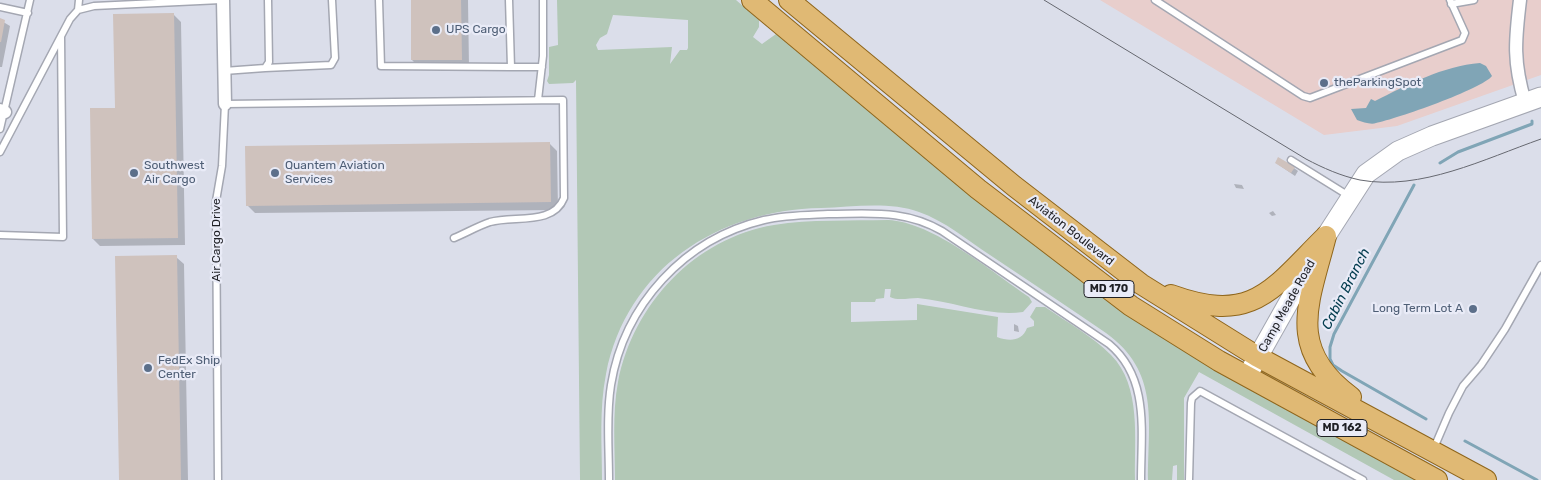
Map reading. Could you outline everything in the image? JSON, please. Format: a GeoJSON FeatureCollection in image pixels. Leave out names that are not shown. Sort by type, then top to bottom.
{"type":"FeatureCollection","features":[{"type":"Feature","properties":{"kind":"main road","name":"Aviation Boulevard"},"geometry":{"type":"LineString","coordinates":[[752,0],[978,189],[1131,306],[1247,377],[1437,480]]}},
{"type":"Feature","properties":{"kind":"main road","name":"Aviation Boulevard"},"geometry":{"type":"LineString","coordinates":[[788,0],[1014,186],[1142,284],[1258,357],[1486,480]]}},
{"type":"Feature","properties":{"kind":"main road","name":"MD 170"},"geometry":{"type":"LineString","coordinates":[[1142,284],[1204,305],[1217,307],[1245,303],[1270,291],[1326,236],[1350,196],[1366,174],[1398,151],[1432,136],[1533,100]]}},
{"type":"Feature","properties":{"kind":"main road","name":"Camp Meade Road"},"geometry":{"type":"LineString","coordinates":[[1247,377],[1326,236]]}},
{"type":"Feature","properties":{"kind":"main road"},"geometry":{"type":"LineString","coordinates":[[1326,236],[1307,315],[1307,331],[1311,350],[1318,365],[1328,378],[1408,438]]}},
{"type":"Feature","properties":{"kind":"street","name":"Air Cargo Drive"},"geometry":{"type":"LineString","coordinates":[[222,0],[225,104]]}},
{"type":"Feature","properties":{"kind":"street"},"geometry":{"type":"LineString","coordinates":[[1520,0],[1515,58],[1517,74],[1533,100]]}},
{"type":"Feature","properties":{"kind":"lane"},"geometry":{"type":"LineString","coordinates":[[0,130],[2,111],[30,0]]}},
{"type":"Feature","properties":{"kind":"lane"},"geometry":{"type":"LineString","coordinates":[[78,10],[79,0]]}},
{"type":"Feature","properties":{"kind":"lane"},"geometry":{"type":"LineString","coordinates":[[0,152],[61,36],[72,16],[78,10],[94,6],[222,0]]}},
{"type":"Feature","properties":{"kind":"lane"},"geometry":{"type":"LineString","coordinates":[[265,68],[269,62],[268,0]]}},
{"type":"Feature","properties":{"kind":"lane"},"geometry":{"type":"LineString","coordinates":[[224,70],[331,65],[335,58],[332,0]]}},
{"type":"Feature","properties":{"kind":"lane"},"geometry":{"type":"LineString","coordinates":[[379,0],[381,66],[542,67]]}},
{"type":"Feature","properties":{"kind":"lane"},"geometry":{"type":"LineString","coordinates":[[509,0],[510,67]]}},
{"type":"Feature","properties":{"kind":"lane"},"geometry":{"type":"LineString","coordinates":[[538,100],[542,67],[543,0]]}},
{"type":"Feature","properties":{"kind":"lane"},"geometry":{"type":"LineString","coordinates":[[1154,0],[1303,96],[1310,98],[1462,40],[1465,33],[1451,2],[1474,0]]}},
{"type":"Feature","properties":{"kind":"lane"},"geometry":{"type":"LineString","coordinates":[[0,7],[28,13]]}},
{"type":"Feature","properties":{"kind":"lane"},"geometry":{"type":"LineString","coordinates":[[0,235],[63,237],[61,36]]}},
{"type":"Feature","properties":{"kind":"lane"},"geometry":{"type":"LineString","coordinates":[[225,104],[563,100],[564,198],[561,206],[543,217],[496,221],[454,238]]}},
{"type":"Feature","properties":{"kind":"lane","name":"Air Cargo Drive"},"geometry":{"type":"LineString","coordinates":[[218,480],[216,201],[222,166],[225,104]]}},
{"type":"Feature","properties":{"kind":"lane"},"geometry":{"type":"LineString","coordinates":[[1291,160],[1350,196]]}},
{"type":"Feature","properties":{"kind":"lane"},"geometry":{"type":"LineString","coordinates":[[609,480],[608,406],[615,366],[633,320],[662,280],[700,248],[727,233],[755,223],[798,216],[886,214],[915,218],[942,231],[1109,344],[1123,357],[1134,374],[1139,392],[1141,480]]}},
{"type":"Feature","properties":{"kind":"lane"},"geometry":{"type":"LineString","coordinates":[[1433,452],[1449,413],[1463,386],[1472,377],[1505,329],[1541,265]]}},
{"type":"Feature","properties":{"kind":"lane"},"geometry":{"type":"LineString","coordinates":[[1189,480],[1191,403],[1192,398],[1200,391],[1363,480]]}},
{"type":"Feature","properties":{"kind":"shaded area","name":"theParkingSpot"},"geometry":{"type":"Polygon","coordinates":[[[1100,0],[1541,0],[1541,75],[1397,126],[1324,135],[1100,0]]]}},
{"type":"Feature","properties":{"kind":"green space"},"geometry":{"type":"Polygon","coordinates":[[[557,0],[736,0],[759,20],[759,27],[753,37],[762,44],[776,34],[976,200],[1423,480],[1394,480],[1199,372],[1184,398],[1184,480],[1177,480],[1177,465],[1173,466],[1172,480],[1148,480],[1149,418],[1147,399],[1143,381],[1135,364],[1123,348],[1106,333],[938,220],[907,209],[870,206],[783,211],[747,220],[713,233],[683,252],[656,275],[634,304],[617,337],[606,374],[601,440],[602,480],[580,480],[576,80],[573,83],[549,84],[547,81],[549,75],[549,47],[558,45],[557,0]],[[613,15],[607,34],[600,38],[596,45],[598,50],[672,47],[670,64],[680,50],[687,50],[688,48],[688,20],[613,15]]]}},
{"type":"Feature","properties":{"kind":"green space"},"geometry":{"type":"Polygon","coordinates":[[[888,220],[924,229],[943,239],[998,275],[1029,297],[1032,302],[1023,312],[984,311],[918,298],[893,298],[890,297],[891,289],[885,289],[884,298],[876,299],[875,302],[851,302],[851,322],[917,320],[917,304],[998,317],[997,337],[1011,340],[1019,338],[1027,328],[1034,326],[1034,321],[1030,317],[1036,307],[1045,307],[1096,342],[1111,355],[1121,368],[1128,382],[1134,414],[1135,480],[615,480],[615,406],[618,382],[626,353],[638,326],[653,301],[672,279],[694,260],[718,244],[745,232],[774,225],[802,222],[888,220]]]}},
{"type":"Feature","properties":{"kind":"water"},"geometry":{"type":"Polygon","coordinates":[[[1480,63],[1486,66],[1492,76],[1485,82],[1456,96],[1419,110],[1372,124],[1357,120],[1351,109],[1366,108],[1371,99],[1375,101],[1439,72],[1480,63]]]}},
{"type":"Feature","properties":{"kind":"building","name":"UPS Cargo"},"geometry":{"type":"Polygon","coordinates":[[[411,0],[461,0],[462,60],[411,60],[411,0]]]}},
{"type":"Feature","properties":{"kind":"building","name":"Southwest Air Cargo"},"geometry":{"type":"Polygon","coordinates":[[[174,13],[178,238],[92,239],[90,108],[115,108],[113,14],[174,13]]]}},
{"type":"Feature","properties":{"kind":"building"},"geometry":{"type":"Polygon","coordinates":[[[0,18],[5,20],[1,42],[0,42],[0,18]]]}},
{"type":"Feature","properties":{"kind":"building"},"geometry":{"type":"Polygon","coordinates":[[[550,142],[551,202],[246,206],[245,146],[550,142]]]}},
{"type":"Feature","properties":{"kind":"building"},"geometry":{"type":"Polygon","coordinates":[[[1278,157],[1295,167],[1291,173],[1275,163],[1278,157]]]}},
{"type":"Feature","properties":{"kind":"building","name":"FedEx Ship Center"},"geometry":{"type":"Polygon","coordinates":[[[177,255],[181,480],[119,480],[115,256],[177,255]]]}},
{"type":"Feature","properties":{"kind":"waterway","name":"Cabin Branch"},"geometry":{"type":"LineString","coordinates":[[1440,163],[1458,152],[1532,124],[1532,121]]}},
{"type":"Feature","properties":{"kind":"waterway","name":"Cabin Branch"},"geometry":{"type":"LineString","coordinates":[[1414,185],[1334,334],[1330,347],[1330,359],[1333,365],[1342,371],[1426,419]]}},
{"type":"Feature","properties":{"kind":"waterway","name":"Cabin Branch"},"geometry":{"type":"LineString","coordinates":[[1465,441],[1537,480]]}},
{"type":"Feature","properties":{"kind":"tram line"},"geometry":{"type":"LineString","coordinates":[[1044,0],[1306,159],[1319,166],[1360,180],[1383,182],[1429,177],[1475,164],[1541,139]]}},
{"type":"Feature","properties":{"kind":"place","name":"UPS Cargo"},"geometry":{"type":"Point","coordinates":[436,30]}},
{"type":"Feature","properties":{"kind":"place","name":"theParkingSpot"},"geometry":{"type":"Point","coordinates":[1324,83]}},
{"type":"Feature","properties":{"kind":"place","name":"Southwest Air Cargo"},"geometry":{"type":"Point","coordinates":[134,173]}},
{"type":"Feature","properties":{"kind":"place","name":"Quantem Aviation Services"},"geometry":{"type":"Point","coordinates":[275,173]}},
{"type":"Feature","properties":{"kind":"place","name":"Long Term Lot A"},"geometry":{"type":"Point","coordinates":[1473,309]}},
{"type":"Feature","properties":{"kind":"place","name":"FedEx Ship Center"},"geometry":{"type":"Point","coordinates":[148,368]}}]}
